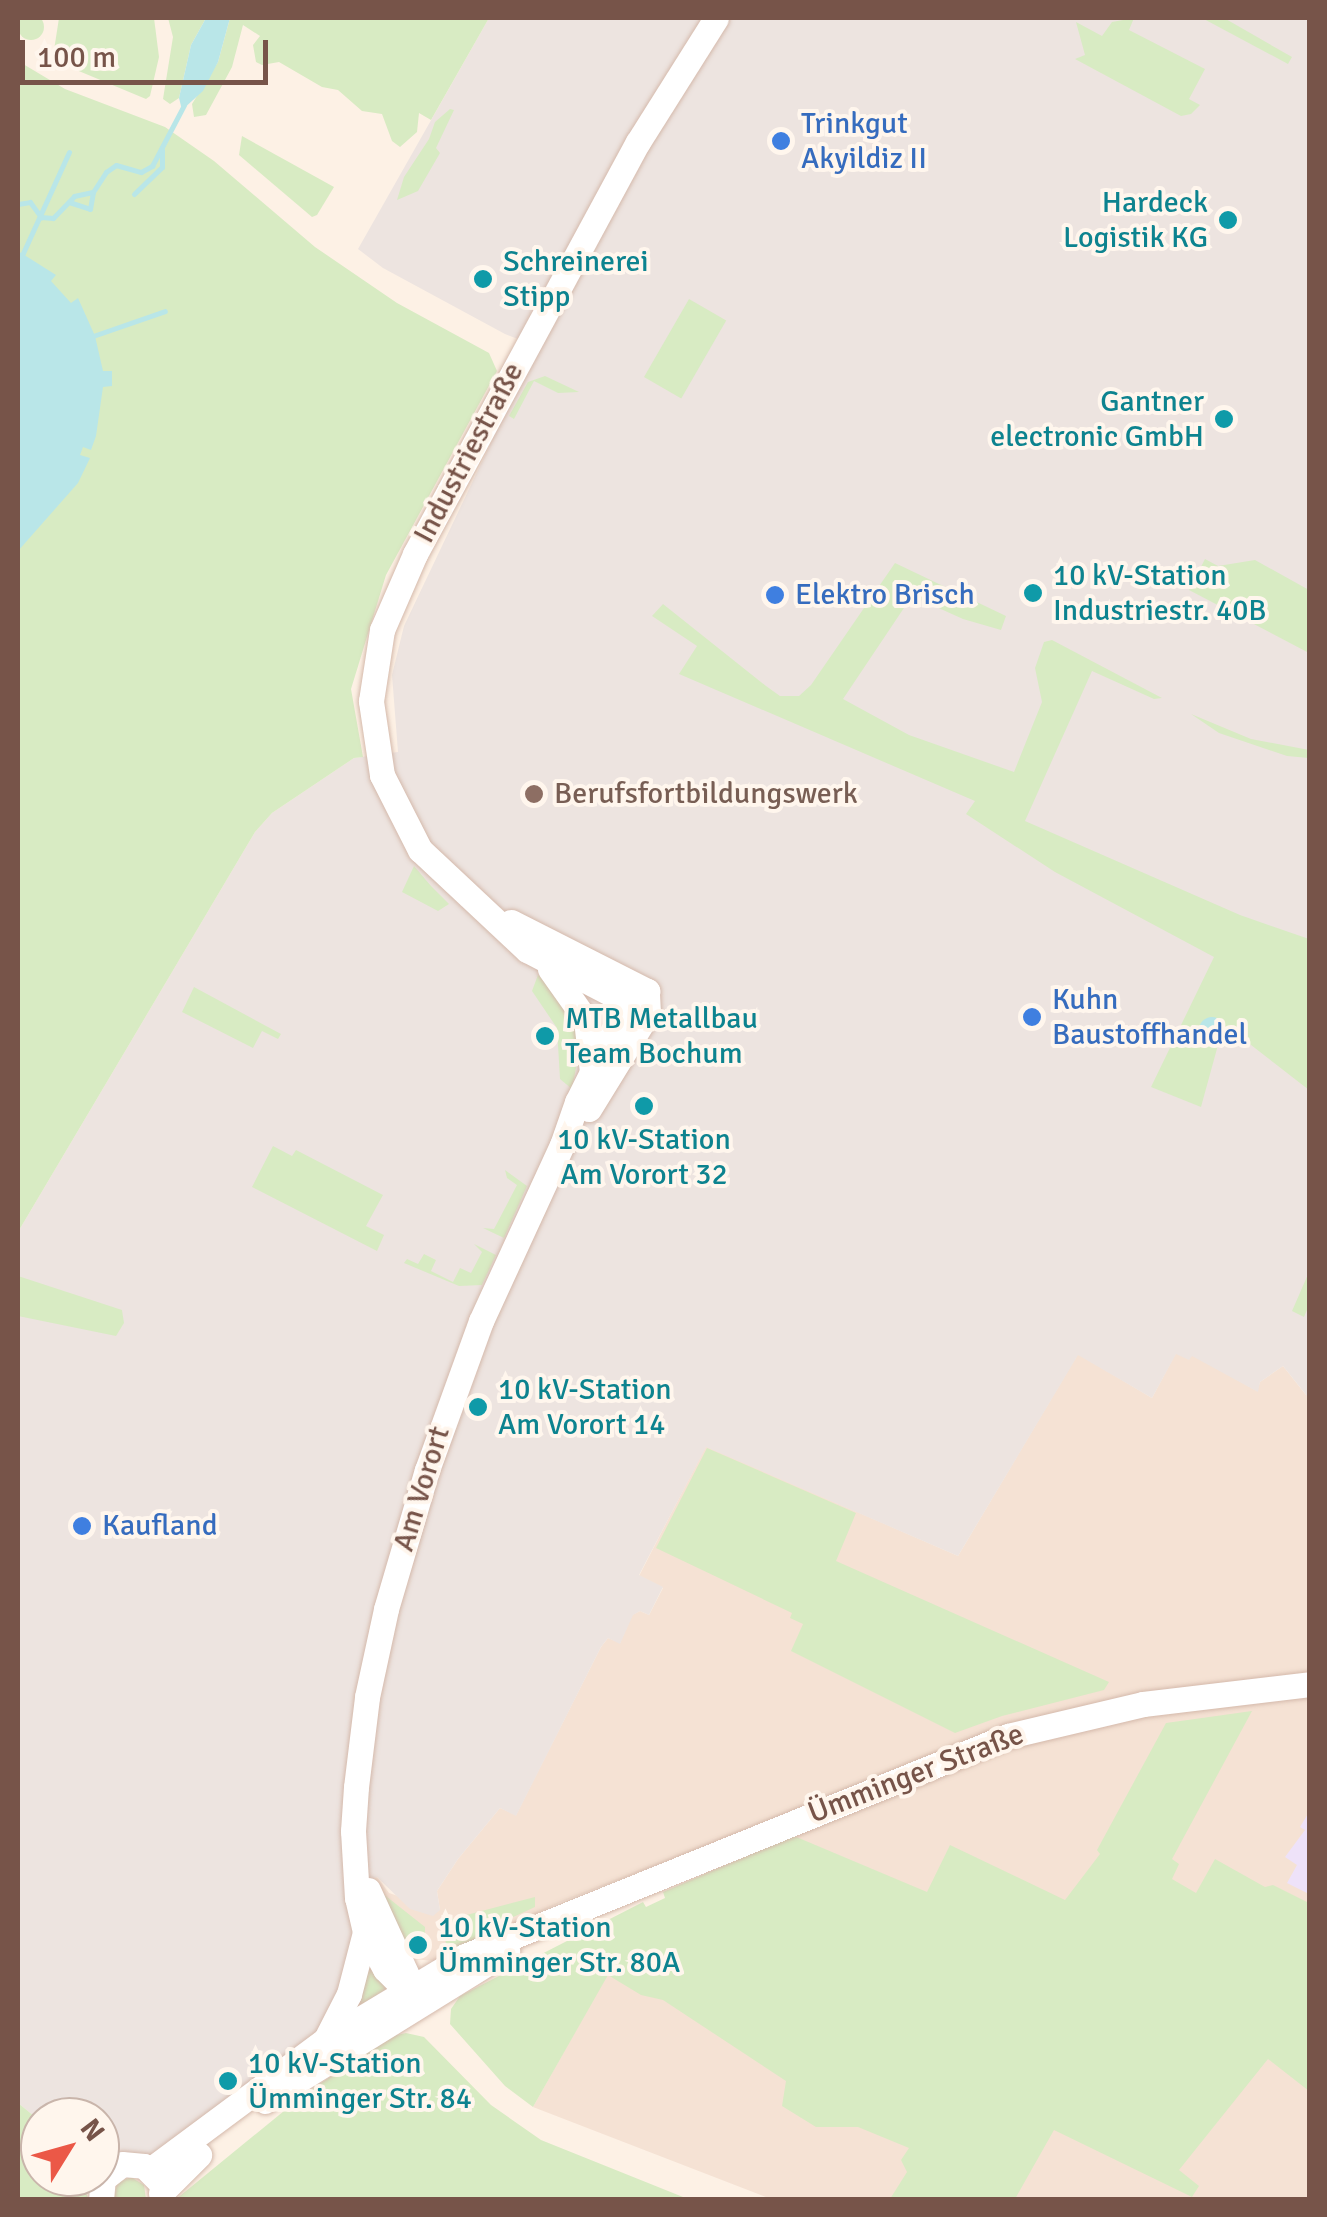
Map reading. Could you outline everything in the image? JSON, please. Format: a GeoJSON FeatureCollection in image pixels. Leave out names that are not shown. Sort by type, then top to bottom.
{"type":"FeatureCollection","features":[{"type":"Feature","properties":{"kind":"street","name":"Industriestraße"},"geometry":{"type":"LineString","coordinates":[[640,1002],[540,958],[472,901],[420,850],[382,775],[371,700],[382,630],[415,554],[621,174],[716,18]]}},
{"type":"Feature","properties":{"kind":"street","name":"Industriestraße"},"geometry":{"type":"LineString","coordinates":[[472,901],[640,1002]]}},
{"type":"Feature","properties":{"kind":"street","name":"Am Vorort"},"geometry":{"type":"LineString","coordinates":[[540,958],[576,1000],[586,1020],[592,1072]]}},
{"type":"Feature","properties":{"kind":"street","name":"Am Vorort"},"geometry":{"type":"LineString","coordinates":[[412,1993],[390,1977],[365,1932],[354,1853],[356,1787],[367,1698],[407,1532],[481,1321],[592,1072],[640,1002]]}},
{"type":"Feature","properties":{"kind":"street","name":"Am Vorort"},"geometry":{"type":"LineString","coordinates":[[562,1145],[640,1002]]}},
{"type":"Feature","properties":{"kind":"street","name":"Ümminger Straße"},"geometry":{"type":"LineString","coordinates":[[157,2187],[266,2100],[465,1956],[1008,1736],[1142,1704],[1310,1684]]}},
{"type":"Feature","properties":{"kind":"street","name":"Am Vorort"},"geometry":{"type":"LineString","coordinates":[[354,1853],[412,1993]]}},
{"type":"Feature","properties":{"kind":"street","name":"Am Vorort"},"geometry":{"type":"LineString","coordinates":[[326,2040],[349,1994],[365,1932]]}},
{"type":"Feature","properties":{"kind":"street","name":"Ümminger Straße"},"geometry":{"type":"LineString","coordinates":[[157,2187],[326,2040],[412,1993]]}},
{"type":"Feature","properties":{"kind":"street","name":"Ümminger Straße"},"geometry":{"type":"LineString","coordinates":[[100,2200],[103,2179],[114,2167],[130,2162],[157,2187]]}},
{"type":"Feature","properties":{"kind":"shaded area"},"geometry":{"type":"Polygon","coordinates":[[[489,18],[1309,18],[1310,1390],[1307,1396],[1283,1366],[1260,1382],[1258,1392],[1192,1356],[1189,1360],[1176,1354],[1152,1398],[1078,1355],[958,1556],[706,1447],[639,1575],[663,1587],[649,1615],[640,1611],[633,1615],[620,1644],[608,1638],[601,1647],[516,1816],[500,1808],[458,1859],[437,1891],[440,1910],[433,1916],[410,1909],[377,1877],[371,1880],[356,1918],[348,1981],[318,2032],[158,2159],[120,2157],[120,2097],[20,2097],[18,2103],[18,1232],[255,832],[272,813],[354,758],[398,752],[392,675],[404,626],[537,346],[505,334],[383,268],[358,249],[489,18]]]}},
{"type":"Feature","properties":{"kind":"shaded area"},"geometry":{"type":"Polygon","coordinates":[[[1176,1353],[1192,1355],[1257,1391],[1260,1382],[1283,1366],[1306,1395],[1309,1390],[1309,1675],[1145,1694],[706,1846],[561,1902],[435,1961],[412,1959],[371,1880],[377,1877],[389,1893],[440,1910],[437,1891],[458,1859],[500,1808],[516,1815],[601,1647],[608,1638],[620,1643],[632,1615],[640,1611],[649,1615],[663,1588],[639,1576],[706,1446],[958,1556],[1078,1354],[1152,1398],[1176,1353]]]}},
{"type":"Feature","properties":{"kind":"shaded area"},"geometry":{"type":"Polygon","coordinates":[[[1309,1691],[1309,2199],[771,2199],[533,2107],[607,1975],[705,1875],[700,1868],[966,1761],[1066,1727],[1309,1691]]]}},
{"type":"Feature","properties":{"kind":"shaded area"},"geometry":{"type":"Polygon","coordinates":[[[1309,1812],[1309,1894],[1287,1883],[1297,1865],[1285,1857],[1305,1830],[1300,1827],[1309,1812]]]}},
{"type":"Feature","properties":{"kind":"green space"},"geometry":{"type":"Polygon","coordinates":[[[31,14],[40,18],[44,27],[40,36],[31,40],[22,36],[18,27],[22,18],[31,14]]]}},
{"type":"Feature","properties":{"kind":"green space"},"geometry":{"type":"Polygon","coordinates":[[[59,18],[154,18],[159,57],[150,96],[146,99],[62,64],[54,50],[59,18]]]}},
{"type":"Feature","properties":{"kind":"green space"},"geometry":{"type":"Polygon","coordinates":[[[168,18],[206,18],[191,45],[179,98],[170,104],[163,99],[173,37],[168,18]]]}},
{"type":"Feature","properties":{"kind":"green space"},"geometry":{"type":"Polygon","coordinates":[[[230,18],[489,18],[431,120],[419,113],[417,132],[400,147],[392,141],[382,114],[362,111],[338,90],[322,87],[279,62],[256,62],[253,45],[260,36],[243,25],[232,67],[206,115],[194,117],[192,104],[218,62],[230,18]]]}},
{"type":"Feature","properties":{"kind":"green space"},"geometry":{"type":"Polygon","coordinates":[[[1134,18],[1129,30],[1205,69],[1189,99],[1200,105],[1191,114],[1181,116],[1075,59],[1085,55],[1076,22],[1102,36],[1112,22],[1134,18]]]}},
{"type":"Feature","properties":{"kind":"green space"},"geometry":{"type":"Polygon","coordinates":[[[1202,18],[1224,18],[1292,57],[1288,64],[1202,18]]]}},
{"type":"Feature","properties":{"kind":"green space"},"geometry":{"type":"Polygon","coordinates":[[[18,61],[65,89],[165,127],[214,161],[315,247],[397,303],[489,353],[497,371],[386,575],[351,689],[363,757],[354,758],[272,813],[255,832],[18,1232],[18,61]]]}},
{"type":"Feature","properties":{"kind":"green space"},"geometry":{"type":"Polygon","coordinates":[[[454,110],[436,148],[440,153],[418,191],[397,200],[404,177],[429,139],[435,122],[454,110]]]}},
{"type":"Feature","properties":{"kind":"green space"},"geometry":{"type":"Polygon","coordinates":[[[242,136],[334,187],[317,215],[312,217],[239,155],[242,136]]]}},
{"type":"Feature","properties":{"kind":"green space"},"geometry":{"type":"Polygon","coordinates":[[[689,299],[726,320],[681,398],[644,377],[689,299]]]}},
{"type":"Feature","properties":{"kind":"green space"},"geometry":{"type":"Polygon","coordinates":[[[545,376],[579,392],[558,393],[534,381],[514,419],[509,416],[528,382],[545,376]]]}},
{"type":"Feature","properties":{"kind":"green space"},"geometry":{"type":"Polygon","coordinates":[[[1205,559],[1218,566],[1255,560],[1309,590],[1309,653],[1189,590],[1205,559]]]}},
{"type":"Feature","properties":{"kind":"green space"},"geometry":{"type":"Polygon","coordinates":[[[895,563],[1006,616],[1001,630],[963,619],[912,596],[843,699],[909,735],[1014,772],[1042,702],[1035,668],[1044,642],[1052,640],[1162,698],[1154,699],[1092,671],[1025,821],[1240,915],[1309,939],[1309,1090],[1233,1031],[1218,1045],[1201,1107],[1151,1087],[1214,957],[1055,872],[966,814],[975,801],[679,674],[697,646],[652,616],[663,604],[780,696],[799,696],[811,685],[895,563]]]}},
{"type":"Feature","properties":{"kind":"green space"},"geometry":{"type":"Polygon","coordinates":[[[1191,714],[1251,739],[1309,750],[1309,758],[1287,756],[1219,733],[1191,714]]]}},
{"type":"Feature","properties":{"kind":"green space"},"geometry":{"type":"Polygon","coordinates":[[[414,866],[449,904],[438,911],[402,892],[414,866]]]}},
{"type":"Feature","properties":{"kind":"green space"},"geometry":{"type":"Polygon","coordinates":[[[538,975],[550,985],[575,1026],[579,1052],[572,1089],[560,1079],[557,1028],[532,991],[538,975]]]}},
{"type":"Feature","properties":{"kind":"green space"},"geometry":{"type":"Polygon","coordinates":[[[194,987],[281,1034],[278,1039],[262,1031],[253,1048],[182,1012],[194,987]]]}},
{"type":"Feature","properties":{"kind":"green space"},"geometry":{"type":"Polygon","coordinates":[[[273,1146],[292,1156],[296,1150],[383,1195],[366,1226],[384,1235],[377,1251],[252,1187],[273,1146]]]}},
{"type":"Feature","properties":{"kind":"green space"},"geometry":{"type":"Polygon","coordinates":[[[505,1170],[527,1186],[504,1238],[483,1228],[494,1229],[517,1185],[507,1178],[505,1170]]]}},
{"type":"Feature","properties":{"kind":"green space"},"geometry":{"type":"Polygon","coordinates":[[[474,1244],[496,1255],[482,1285],[459,1286],[404,1263],[407,1259],[418,1264],[424,1254],[436,1260],[431,1271],[453,1282],[460,1268],[471,1273],[482,1252],[474,1244]]]}},
{"type":"Feature","properties":{"kind":"green space"},"geometry":{"type":"Polygon","coordinates":[[[1309,1272],[1309,1305],[1304,1317],[1292,1311],[1309,1272]]]}},
{"type":"Feature","properties":{"kind":"green space"},"geometry":{"type":"Polygon","coordinates":[[[18,1276],[122,1310],[124,1323],[116,1336],[18,1316],[18,1276]]]}},
{"type":"Feature","properties":{"kind":"green space"},"geometry":{"type":"Polygon","coordinates":[[[707,1448],[856,1513],[836,1561],[1109,1682],[1104,1690],[1002,1716],[955,1733],[791,1651],[803,1624],[790,1618],[792,1613],[656,1548],[707,1448]]]}},
{"type":"Feature","properties":{"kind":"green space"},"geometry":{"type":"Polygon","coordinates":[[[1252,1711],[1172,1859],[1179,1864],[1172,1879],[1196,1893],[1215,1859],[1265,1887],[1273,1885],[1309,1903],[1309,2091],[1268,2059],[1179,2170],[1199,2186],[1192,2197],[1054,2130],[1015,2199],[890,2199],[907,2172],[901,2160],[909,2148],[858,2127],[816,2127],[782,2106],[786,2081],[663,2000],[641,1995],[608,1975],[533,2107],[505,2086],[450,2024],[451,2009],[460,1996],[643,1902],[646,1907],[665,1898],[663,1892],[794,1836],[927,1892],[950,1845],[1065,1900],[1100,1854],[1097,1850],[1166,1723],[1252,1711]]]}},
{"type":"Feature","properties":{"kind":"green space"},"geometry":{"type":"Polygon","coordinates":[[[382,1893],[425,1927],[425,1941],[414,1945],[412,1952],[407,1954],[382,1893]]]}},
{"type":"Feature","properties":{"kind":"green space"},"geometry":{"type":"Polygon","coordinates":[[[535,1897],[535,1907],[511,1918],[511,1923],[449,1954],[440,1922],[535,1897]]]}},
{"type":"Feature","properties":{"kind":"green space"},"geometry":{"type":"Polygon","coordinates":[[[368,1958],[386,1989],[352,2011],[368,1958]]]}},
{"type":"Feature","properties":{"kind":"green space"},"geometry":{"type":"Polygon","coordinates":[[[406,2033],[424,2037],[491,2105],[541,2140],[688,2199],[175,2200],[306,2093],[392,2036],[406,2033]]]}},
{"type":"Feature","properties":{"kind":"green space"},"geometry":{"type":"Polygon","coordinates":[[[18,2103],[20,2197],[88,2199],[18,2199],[18,2103]]]}},
{"type":"Feature","properties":{"kind":"green space"},"geometry":{"type":"Polygon","coordinates":[[[131,2177],[144,2185],[146,2199],[114,2199],[120,2197],[120,2182],[131,2177]]]}},
{"type":"Feature","properties":{"kind":"water"},"geometry":{"type":"Polygon","coordinates":[[[206,18],[230,18],[218,62],[203,91],[182,110],[179,98],[191,45],[206,18]]]}},
{"type":"Feature","properties":{"kind":"water"},"geometry":{"type":"Polygon","coordinates":[[[18,251],[56,275],[51,281],[71,303],[78,298],[95,336],[103,371],[112,371],[112,386],[103,387],[96,436],[91,450],[83,447],[80,455],[90,458],[78,483],[18,551],[18,251]]]}},
{"type":"Feature","properties":{"kind":"water"},"geometry":{"type":"Polygon","coordinates":[[[1212,1017],[1221,1021],[1225,1030],[1221,1039],[1212,1043],[1203,1039],[1199,1030],[1203,1021],[1212,1017]]]}},
{"type":"Feature","properties":{"kind":"waterway"},"geometry":{"type":"LineString","coordinates":[[69,202],[90,209],[93,192],[106,172],[116,165],[141,172],[152,166],[184,105]]}},
{"type":"Feature","properties":{"kind":"waterway"},"geometry":{"type":"LineString","coordinates":[[134,194],[162,167],[162,150]]}},
{"type":"Feature","properties":{"kind":"waterway"},"geometry":{"type":"LineString","coordinates":[[18,264],[69,152]]}},
{"type":"Feature","properties":{"kind":"waterway"},"geometry":{"type":"LineString","coordinates":[[18,204],[30,202],[41,217],[53,218],[74,196],[93,192]]}},
{"type":"Feature","properties":{"kind":"waterway"},"geometry":{"type":"LineString","coordinates":[[93,336],[165,311]]}},
{"type":"Feature","properties":{"kind":"place","name":"Trinkgut Akyildiz II"},"geometry":{"type":"Point","coordinates":[781,141]}},
{"type":"Feature","properties":{"kind":"place","name":"Hardeck Logistik KG"},"geometry":{"type":"Point","coordinates":[1228,220]}},
{"type":"Feature","properties":{"kind":"place","name":"Schreinerei Stipp"},"geometry":{"type":"Point","coordinates":[483,279]}},
{"type":"Feature","properties":{"kind":"place","name":"Gantner electronic GmbH"},"geometry":{"type":"Point","coordinates":[1224,419]}},
{"type":"Feature","properties":{"kind":"place","name":"10 kV-Station Industriestr. 40B"},"geometry":{"type":"Point","coordinates":[1033,593]}},
{"type":"Feature","properties":{"kind":"place","name":"Elektro Brisch"},"geometry":{"type":"Point","coordinates":[775,595]}},
{"type":"Feature","properties":{"kind":"place","name":"Berufsfortbildungswerk"},"geometry":{"type":"Point","coordinates":[534,794]}},
{"type":"Feature","properties":{"kind":"place","name":"Kuhn Baustoffhandel"},"geometry":{"type":"Point","coordinates":[1032,1017]}},
{"type":"Feature","properties":{"kind":"place","name":"MTB Metallbau Team Bochum"},"geometry":{"type":"Point","coordinates":[545,1036]}},
{"type":"Feature","properties":{"kind":"place","name":"10 kV-Station Am Vorort 32"},"geometry":{"type":"Point","coordinates":[644,1106]}},
{"type":"Feature","properties":{"kind":"place","name":"10 kV-Station Am Vorort 14"},"geometry":{"type":"Point","coordinates":[478,1407]}},
{"type":"Feature","properties":{"kind":"place","name":"Kaufland"},"geometry":{"type":"Point","coordinates":[82,1526]}},
{"type":"Feature","properties":{"kind":"place","name":"10 kV-Station Ümminger Str. 80A"},"geometry":{"type":"Point","coordinates":[418,1945]}},
{"type":"Feature","properties":{"kind":"place","name":"10 kV-Station Ümminger Str. 84"},"geometry":{"type":"Point","coordinates":[228,2081]}}]}
